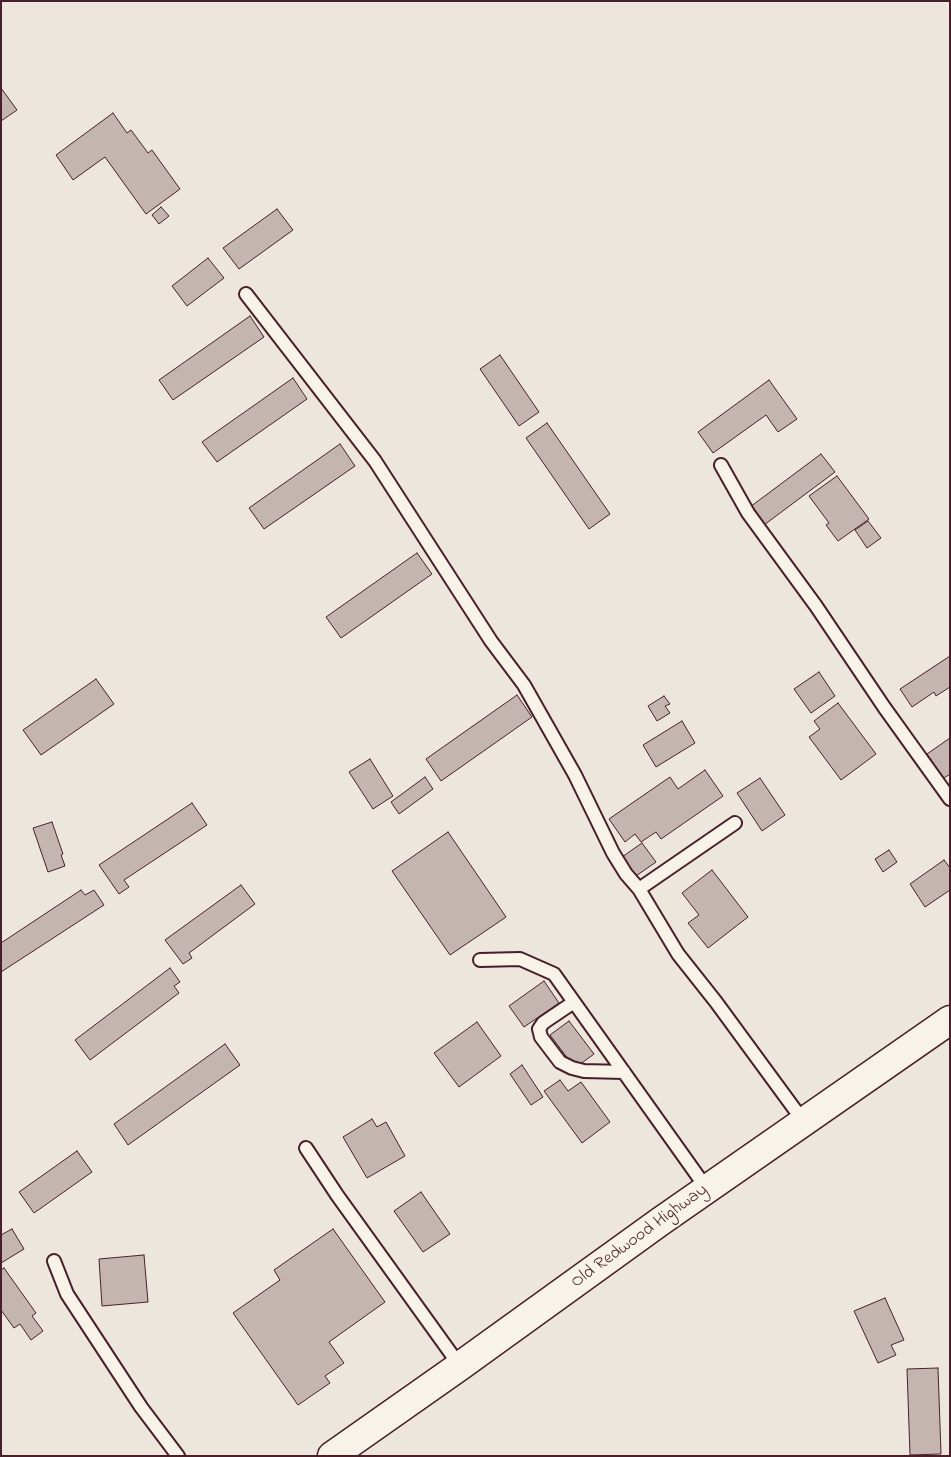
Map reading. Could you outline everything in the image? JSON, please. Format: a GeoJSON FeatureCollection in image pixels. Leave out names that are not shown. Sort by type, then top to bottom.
{"type":"FeatureCollection","features":[{"type":"Feature","properties":{"kind":"main road","name":"Old Redwood Highway"},"geometry":{"type":"LineString","coordinates":[[332,1456],[707,1189],[950,1020]]}},
{"type":"Feature","properties":{"kind":"lane"},"geometry":{"type":"LineString","coordinates":[[246,294],[375,461],[491,641],[524,685],[575,775],[613,853],[626,874],[678,954],[716,1002],[804,1122]]}},
{"type":"Feature","properties":{"kind":"lane"},"geometry":{"type":"LineString","coordinates":[[721,465],[748,513],[816,606],[884,707],[950,799]]}},
{"type":"Feature","properties":{"kind":"lane"},"geometry":{"type":"LineString","coordinates":[[638,890],[735,823]]}},
{"type":"Feature","properties":{"kind":"lane"},"geometry":{"type":"LineString","coordinates":[[480,960],[520,958],[554,974],[707,1189]]}},
{"type":"Feature","properties":{"kind":"lane"},"geometry":{"type":"LineString","coordinates":[[574,1002],[543,1023],[538,1029],[541,1037],[560,1062],[572,1068],[584,1071],[624,1072]]}},
{"type":"Feature","properties":{"kind":"lane"},"geometry":{"type":"LineString","coordinates":[[306,1148],[337,1195],[460,1366]]}},
{"type":"Feature","properties":{"kind":"lane"},"geometry":{"type":"LineString","coordinates":[[54,1261],[67,1294],[141,1407],[178,1456]]}},
{"type":"Feature","properties":{"kind":"building"},"geometry":{"type":"Polygon","coordinates":[[[1,88],[17,110],[1,121],[1,88]]]}},
{"type":"Feature","properties":{"kind":"building"},"geometry":{"type":"Polygon","coordinates":[[[113,113],[127,133],[131,130],[148,153],[152,150],[180,189],[146,214],[105,157],[73,180],[56,155],[113,113]]]}},
{"type":"Feature","properties":{"kind":"building"},"geometry":{"type":"Polygon","coordinates":[[[161,207],[169,216],[159,224],[152,215],[161,207]]]}},
{"type":"Feature","properties":{"kind":"building"},"geometry":{"type":"Polygon","coordinates":[[[277,209],[293,230],[239,269],[223,248],[277,209]]]}},
{"type":"Feature","properties":{"kind":"building"},"geometry":{"type":"Polygon","coordinates":[[[208,258],[224,278],[187,306],[172,286],[208,258]]]}},
{"type":"Feature","properties":{"kind":"building"},"geometry":{"type":"Polygon","coordinates":[[[250,316],[264,337],[173,400],[159,380],[250,316]]]}},
{"type":"Feature","properties":{"kind":"building"},"geometry":{"type":"Polygon","coordinates":[[[500,355],[539,412],[519,426],[480,369],[500,355]]]}},
{"type":"Feature","properties":{"kind":"building"},"geometry":{"type":"Polygon","coordinates":[[[293,378],[307,399],[217,462],[202,442],[293,378]]]}},
{"type":"Feature","properties":{"kind":"building"},"geometry":{"type":"Polygon","coordinates":[[[769,380],[797,419],[778,432],[766,415],[713,453],[698,432],[769,380]]]}},
{"type":"Feature","properties":{"kind":"building"},"geometry":{"type":"Polygon","coordinates":[[[547,423],[610,514],[589,529],[526,438],[547,423]]]}},
{"type":"Feature","properties":{"kind":"building"},"geometry":{"type":"Polygon","coordinates":[[[340,444],[355,466],[264,529],[249,508],[340,444]]]}},
{"type":"Feature","properties":{"kind":"building"},"geometry":{"type":"Polygon","coordinates":[[[821,454],[835,472],[764,525],[750,507],[821,454]]]}},
{"type":"Feature","properties":{"kind":"building"},"geometry":{"type":"Polygon","coordinates":[[[837,476],[869,519],[838,541],[826,525],[829,523],[809,496],[837,476]]]}},
{"type":"Feature","properties":{"kind":"building"},"geometry":{"type":"Polygon","coordinates":[[[868,521],[881,538],[867,548],[855,530],[868,521]]]}},
{"type":"Feature","properties":{"kind":"building"},"geometry":{"type":"Polygon","coordinates":[[[417,553],[432,574],[341,638],[326,617],[417,553]]]}},
{"type":"Feature","properties":{"kind":"building"},"geometry":{"type":"Polygon","coordinates":[[[950,656],[950,687],[936,696],[934,692],[912,707],[900,689],[950,656]]]}},
{"type":"Feature","properties":{"kind":"building"},"geometry":{"type":"Polygon","coordinates":[[[819,672],[835,696],[811,713],[794,689],[819,672]]]}},
{"type":"Feature","properties":{"kind":"building"},"geometry":{"type":"Polygon","coordinates":[[[96,679],[114,704],[41,755],[23,730],[96,679]]]}},
{"type":"Feature","properties":{"kind":"building"},"geometry":{"type":"Polygon","coordinates":[[[517,695],[532,717],[441,781],[426,759],[517,695]]]}},
{"type":"Feature","properties":{"kind":"building"},"geometry":{"type":"Polygon","coordinates":[[[664,696],[670,704],[665,706],[670,713],[657,721],[648,706],[664,696]]]}},
{"type":"Feature","properties":{"kind":"building"},"geometry":{"type":"Polygon","coordinates":[[[838,703],[876,754],[841,780],[809,737],[820,729],[814,721],[838,703]]]}},
{"type":"Feature","properties":{"kind":"building"},"geometry":{"type":"Polygon","coordinates":[[[682,721],[695,743],[656,767],[643,745],[682,721]]]}},
{"type":"Feature","properties":{"kind":"building"},"geometry":{"type":"Polygon","coordinates":[[[950,738],[950,774],[944,778],[927,754],[950,738]]]}},
{"type":"Feature","properties":{"kind":"building"},"geometry":{"type":"Polygon","coordinates":[[[370,759],[393,796],[373,809],[349,772],[370,759]]]}},
{"type":"Feature","properties":{"kind":"building"},"geometry":{"type":"Polygon","coordinates":[[[705,770],[723,796],[661,839],[656,832],[641,842],[635,834],[625,842],[609,819],[670,777],[678,789],[705,770]]]}},
{"type":"Feature","properties":{"kind":"building"},"geometry":{"type":"Polygon","coordinates":[[[425,777],[433,789],[399,814],[391,802],[425,777]]]}},
{"type":"Feature","properties":{"kind":"building"},"geometry":{"type":"Polygon","coordinates":[[[760,778],[785,815],[762,831],[737,793],[760,778]]]}},
{"type":"Feature","properties":{"kind":"building"},"geometry":{"type":"Polygon","coordinates":[[[192,803],[207,825],[124,880],[129,887],[119,894],[99,865],[192,803]]]}},
{"type":"Feature","properties":{"kind":"building"},"geometry":{"type":"Polygon","coordinates":[[[52,822],[65,866],[48,872],[33,828],[52,822]]]}},
{"type":"Feature","properties":{"kind":"building"},"geometry":{"type":"Polygon","coordinates":[[[448,832],[506,917],[450,955],[392,871],[448,832]]]}},
{"type":"Feature","properties":{"kind":"building"},"geometry":{"type":"Polygon","coordinates":[[[642,843],[656,862],[636,876],[622,857],[642,843]]]}},
{"type":"Feature","properties":{"kind":"building"},"geometry":{"type":"Polygon","coordinates":[[[889,850],[897,862],[883,872],[875,859],[889,850]]]}},
{"type":"Feature","properties":{"kind":"building"},"geometry":{"type":"Polygon","coordinates":[[[944,860],[950,868],[950,890],[925,907],[910,884],[944,860]]]}},
{"type":"Feature","properties":{"kind":"building"},"geometry":{"type":"Polygon","coordinates":[[[712,870],[748,917],[708,948],[688,923],[699,915],[682,893],[712,870]]]}},
{"type":"Feature","properties":{"kind":"building"},"geometry":{"type":"Polygon","coordinates":[[[241,885],[255,904],[189,953],[192,958],[183,964],[165,940],[241,885]]]}},
{"type":"Feature","properties":{"kind":"building"},"geometry":{"type":"Polygon","coordinates":[[[81,890],[85,895],[94,890],[104,905],[1,972],[1,943],[81,890]]]}},
{"type":"Feature","properties":{"kind":"building"},"geometry":{"type":"Polygon","coordinates":[[[170,968],[180,982],[174,986],[179,993],[90,1060],[75,1040],[170,968]]]}},
{"type":"Feature","properties":{"kind":"building"},"geometry":{"type":"Polygon","coordinates":[[[544,981],[559,1003],[524,1027],[509,1006],[544,981]]]}},
{"type":"Feature","properties":{"kind":"building"},"geometry":{"type":"Polygon","coordinates":[[[569,1021],[594,1054],[575,1068],[550,1035],[569,1021]]]}},
{"type":"Feature","properties":{"kind":"building"},"geometry":{"type":"Polygon","coordinates":[[[477,1022],[501,1056],[459,1087],[434,1053],[477,1022]]]}},
{"type":"Feature","properties":{"kind":"building"},"geometry":{"type":"Polygon","coordinates":[[[225,1044],[240,1065],[128,1145],[114,1124],[225,1044]]]}},
{"type":"Feature","properties":{"kind":"building"},"geometry":{"type":"Polygon","coordinates":[[[522,1065],[543,1097],[531,1105],[510,1074],[522,1065]]]}},
{"type":"Feature","properties":{"kind":"building"},"geometry":{"type":"Polygon","coordinates":[[[560,1080],[568,1091],[581,1082],[610,1122],[582,1143],[544,1091],[560,1080]]]}},
{"type":"Feature","properties":{"kind":"building"},"geometry":{"type":"Polygon","coordinates":[[[372,1119],[377,1127],[386,1122],[405,1156],[367,1178],[343,1137],[372,1119]]]}},
{"type":"Feature","properties":{"kind":"building"},"geometry":{"type":"Polygon","coordinates":[[[77,1151],[92,1172],[34,1213],[19,1192],[77,1151]]]}},
{"type":"Feature","properties":{"kind":"building"},"geometry":{"type":"Polygon","coordinates":[[[421,1192],[450,1234],[423,1252],[394,1211],[421,1192]]]}},
{"type":"Feature","properties":{"kind":"building"},"geometry":{"type":"Polygon","coordinates":[[[12,1229],[24,1249],[1,1263],[1,1235],[12,1229]]]}},
{"type":"Feature","properties":{"kind":"building"},"geometry":{"type":"Polygon","coordinates":[[[333,1229],[385,1302],[329,1342],[344,1363],[325,1376],[330,1383],[298,1405],[233,1313],[280,1280],[274,1270],[333,1229]]]}},
{"type":"Feature","properties":{"kind":"building"},"geometry":{"type":"Polygon","coordinates":[[[144,1255],[148,1302],[102,1306],[99,1259],[144,1255]]]}},
{"type":"Feature","properties":{"kind":"building"},"geometry":{"type":"Polygon","coordinates":[[[4,1268],[36,1313],[32,1316],[43,1331],[31,1340],[20,1324],[14,1328],[1,1310],[1,1270],[4,1268]]]}},
{"type":"Feature","properties":{"kind":"building"},"geometry":{"type":"Polygon","coordinates":[[[885,1298],[904,1340],[891,1345],[896,1355],[878,1363],[854,1311],[885,1298]]]}},
{"type":"Feature","properties":{"kind":"building"},"geometry":{"type":"Polygon","coordinates":[[[938,1368],[941,1454],[910,1455],[907,1369],[938,1368]]]}}]}
